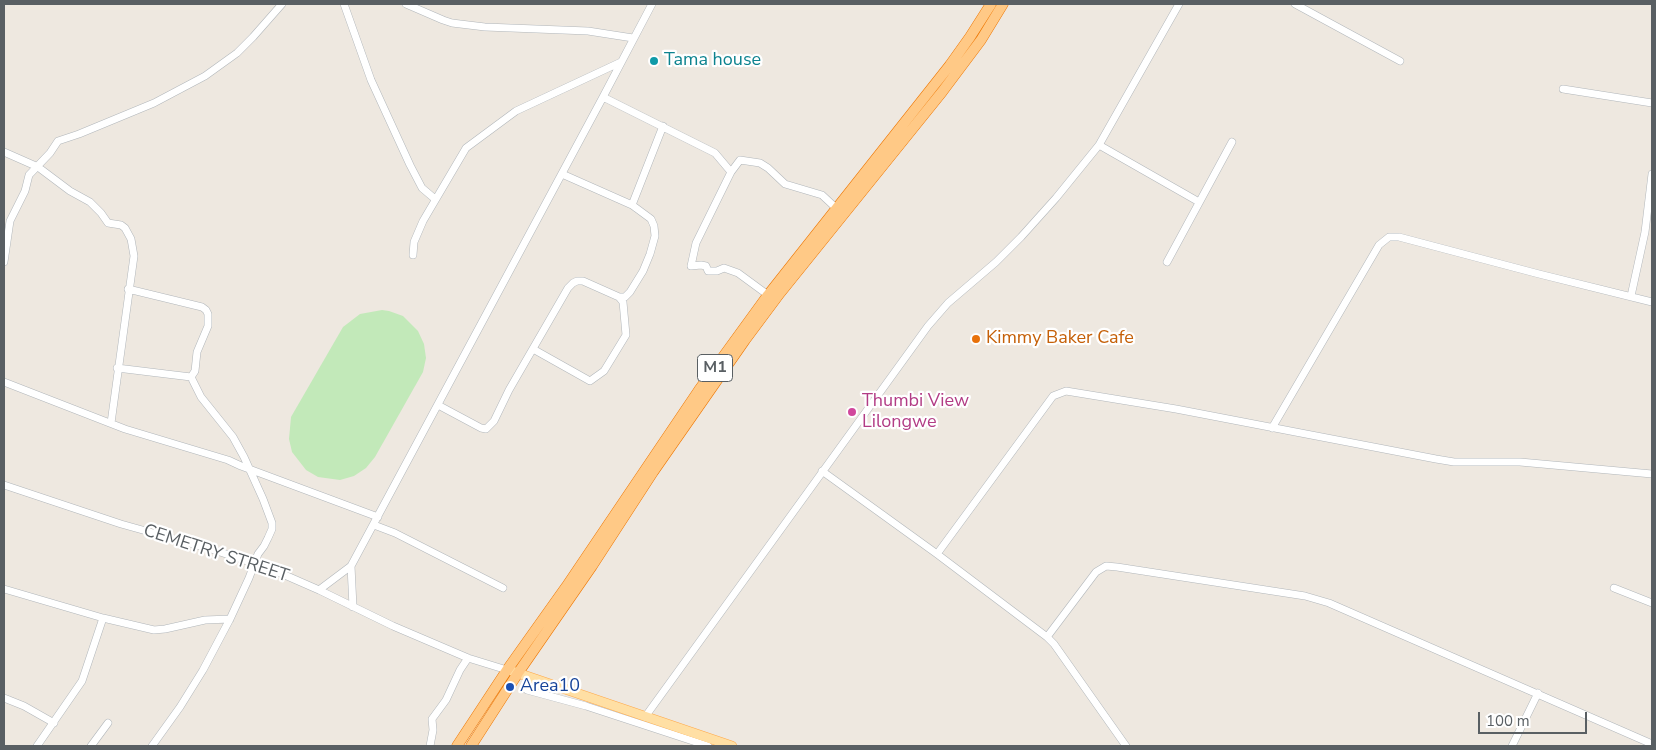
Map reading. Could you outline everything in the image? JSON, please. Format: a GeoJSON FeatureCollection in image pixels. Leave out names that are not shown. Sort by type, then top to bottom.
{"type":"FeatureCollection","features":[{"type":"Feature","properties":{"kind":"highway","name":"M1"},"geometry":{"type":"LineString","coordinates":[[457,746],[699,390],[768,295],[950,65],[991,4]]}},
{"type":"Feature","properties":{"kind":"highway","name":"M1"},"geometry":{"type":"LineString","coordinates":[[471,746],[653,472],[744,340],[942,92],[980,40],[1003,4]]}},
{"type":"Feature","properties":{"kind":"main road"},"geometry":{"type":"LineString","coordinates":[[507,670],[732,746]]}},
{"type":"Feature","properties":{"kind":"street"},"geometry":{"type":"LineString","coordinates":[[4,262],[7,219],[25,191],[30,175],[58,141],[154,103],[206,76],[254,37],[282,4]]}},
{"type":"Feature","properties":{"kind":"street"},"geometry":{"type":"LineString","coordinates":[[344,4],[370,80],[422,188],[435,199]]}},
{"type":"Feature","properties":{"kind":"street"},"geometry":{"type":"LineString","coordinates":[[406,4],[443,20],[485,27],[588,31],[633,38]]}},
{"type":"Feature","properties":{"kind":"street"},"geometry":{"type":"LineString","coordinates":[[319,590],[351,566],[652,4]]}},
{"type":"Feature","properties":{"kind":"street"},"geometry":{"type":"LineString","coordinates":[[645,717],[941,311],[1021,237],[1099,145],[1179,4]]}},
{"type":"Feature","properties":{"kind":"street"},"geometry":{"type":"LineString","coordinates":[[1295,4],[1400,61]]}},
{"type":"Feature","properties":{"kind":"street"},"geometry":{"type":"LineString","coordinates":[[413,256],[414,242],[423,221],[466,148],[516,112],[621,62]]}},
{"type":"Feature","properties":{"kind":"street"},"geometry":{"type":"LineString","coordinates":[[1563,89],[1652,103]]}},
{"type":"Feature","properties":{"kind":"street"},"geometry":{"type":"LineString","coordinates":[[603,97],[715,154],[731,172]]}},
{"type":"Feature","properties":{"kind":"street"},"geometry":{"type":"LineString","coordinates":[[632,205],[663,126]]}},
{"type":"Feature","properties":{"kind":"street"},"geometry":{"type":"LineString","coordinates":[[1167,262],[1232,142]]}},
{"type":"Feature","properties":{"kind":"street"},"geometry":{"type":"LineString","coordinates":[[1099,145],[1199,202]]}},
{"type":"Feature","properties":{"kind":"street"},"geometry":{"type":"LineString","coordinates":[[4,152],[38,167],[96,207],[108,223],[121,225],[125,228],[133,247],[134,256],[117,368],[111,423]]}},
{"type":"Feature","properties":{"kind":"street"},"geometry":{"type":"LineString","coordinates":[[768,295],[738,272],[724,268],[708,272],[706,266],[690,266],[696,243],[731,172],[740,160],[760,163],[785,184],[822,195],[836,208]]}},
{"type":"Feature","properties":{"kind":"street"},"geometry":{"type":"LineString","coordinates":[[438,405],[486,429],[494,421],[509,390],[568,288],[577,281],[583,281],[619,297],[625,297],[643,271],[655,236],[651,219],[632,205],[562,174]]}},
{"type":"Feature","properties":{"kind":"street"},"geometry":{"type":"LineString","coordinates":[[1631,296],[1645,232],[1652,174]]}},
{"type":"Feature","properties":{"kind":"street"},"geometry":{"type":"LineString","coordinates":[[1272,428],[1378,245],[1385,238],[1399,237],[1652,302]]}},
{"type":"Feature","properties":{"kind":"street"},"geometry":{"type":"LineString","coordinates":[[128,289],[202,307],[206,310],[208,326],[197,352],[195,371],[191,377]]}},
{"type":"Feature","properties":{"kind":"street"},"geometry":{"type":"LineString","coordinates":[[534,349],[590,381],[604,372],[626,334],[623,302],[619,297]]}},
{"type":"Feature","properties":{"kind":"street"},"geometry":{"type":"LineString","coordinates":[[117,368],[191,377]]}},
{"type":"Feature","properties":{"kind":"street"},"geometry":{"type":"LineString","coordinates":[[152,746],[194,684],[230,619],[249,578],[254,562],[272,529],[272,523],[264,499],[244,457],[233,437],[201,397],[191,377]]}},
{"type":"Feature","properties":{"kind":"street"},"geometry":{"type":"LineString","coordinates":[[4,382],[111,423],[215,456],[378,517]]}},
{"type":"Feature","properties":{"kind":"street"},"geometry":{"type":"LineString","coordinates":[[937,554],[1053,396],[1066,391],[1176,409],[1436,460],[1454,462],[1520,462],[1652,474]]}},
{"type":"Feature","properties":{"kind":"street"},"geometry":{"type":"LineString","coordinates":[[822,472],[937,554],[1047,637],[1054,644],[1126,746]]}},
{"type":"Feature","properties":{"kind":"street","name":"CEMETRY STREET"},"geometry":{"type":"LineString","coordinates":[[4,485],[121,524],[254,562],[319,590],[393,626],[468,658],[507,670]]}},
{"type":"Feature","properties":{"kind":"street"},"geometry":{"type":"LineString","coordinates":[[374,525],[395,533],[503,588]]}},
{"type":"Feature","properties":{"kind":"street"},"geometry":{"type":"LineString","coordinates":[[351,566],[353,607]]}},
{"type":"Feature","properties":{"kind":"street"},"geometry":{"type":"LineString","coordinates":[[1047,637],[1096,572],[1106,566],[1262,588],[1317,599],[1538,693],[1652,744]]}},
{"type":"Feature","properties":{"kind":"street"},"geometry":{"type":"LineString","coordinates":[[1614,588],[1652,603]]}},
{"type":"Feature","properties":{"kind":"street"},"geometry":{"type":"LineString","coordinates":[[4,590],[103,618],[154,630],[205,620],[230,619]]}},
{"type":"Feature","properties":{"kind":"street"},"geometry":{"type":"LineString","coordinates":[[38,746],[82,681],[103,618]]}},
{"type":"Feature","properties":{"kind":"street"},"geometry":{"type":"LineString","coordinates":[[430,746],[433,730],[432,719],[446,700],[460,670],[468,658]]}},
{"type":"Feature","properties":{"kind":"street"},"geometry":{"type":"LineString","coordinates":[[527,690],[586,706],[708,746]]}},
{"type":"Feature","properties":{"kind":"street"},"geometry":{"type":"LineString","coordinates":[[1512,746],[1538,693]]}},
{"type":"Feature","properties":{"kind":"street"},"geometry":{"type":"LineString","coordinates":[[4,698],[24,706],[54,723]]}},
{"type":"Feature","properties":{"kind":"street"},"geometry":{"type":"LineString","coordinates":[[91,746],[108,723]]}},
{"type":"Feature","properties":{"kind":"green space"},"geometry":{"type":"Polygon","coordinates":[[[382,310],[403,316],[418,331],[424,344],[426,358],[423,372],[375,457],[366,468],[354,476],[340,480],[318,477],[306,470],[292,452],[289,439],[291,417],[343,327],[360,314],[382,310]]]}},
{"type":"Feature","properties":{"kind":"place","name":"Tama house"},"geometry":{"type":"Point","coordinates":[654,61]}},
{"type":"Feature","properties":{"kind":"place","name":"Kimmy Baker Cafe"},"geometry":{"type":"Point","coordinates":[976,339]}},
{"type":"Feature","properties":{"kind":"place","name":"Thumbi View Lilongwe"},"geometry":{"type":"Point","coordinates":[852,412]}},
{"type":"Feature","properties":{"kind":"place","name":"Area10"},"geometry":{"type":"Point","coordinates":[510,687]}}]}
